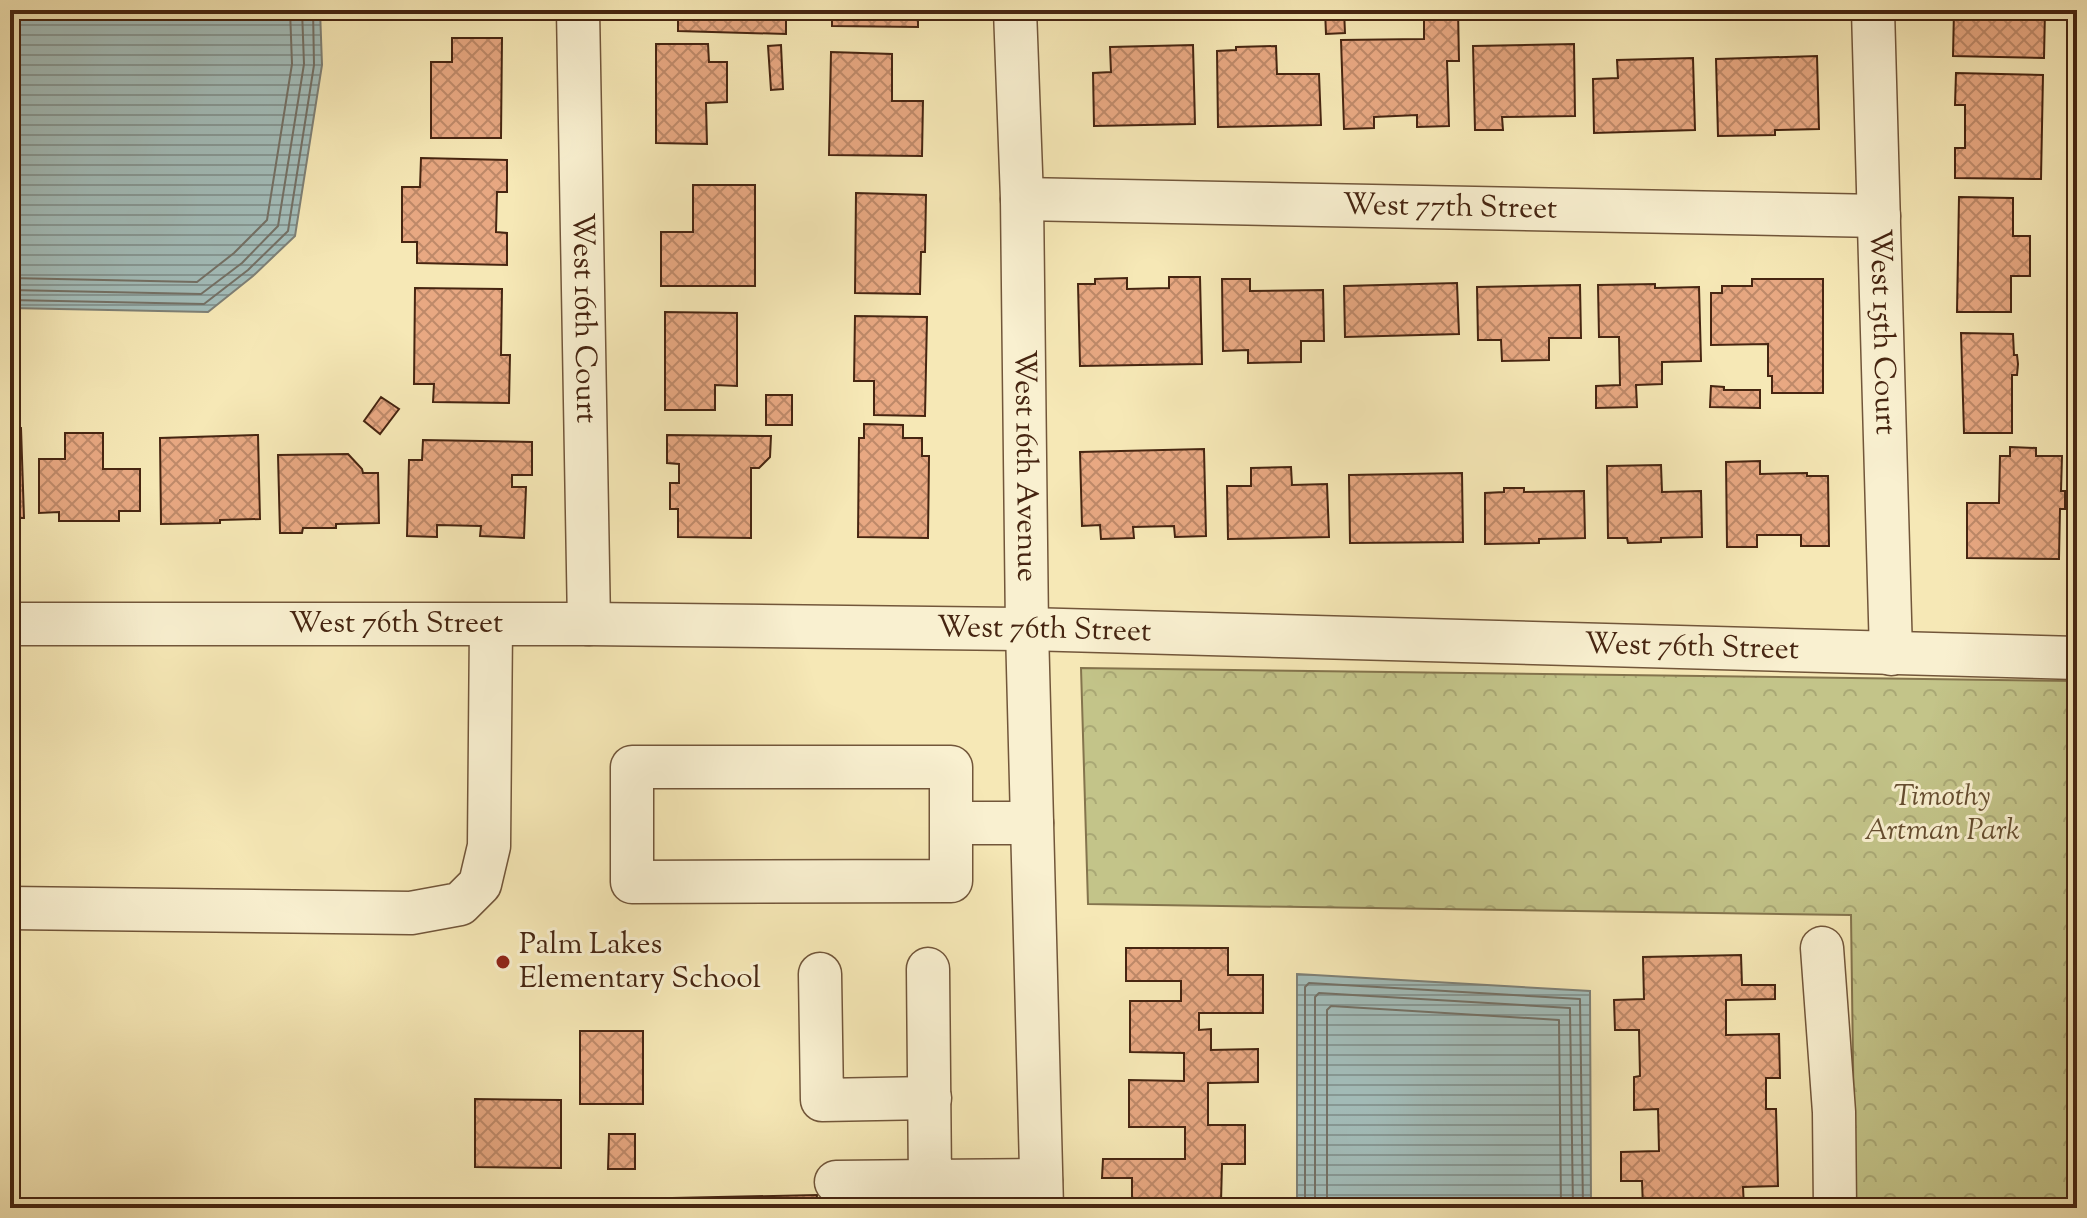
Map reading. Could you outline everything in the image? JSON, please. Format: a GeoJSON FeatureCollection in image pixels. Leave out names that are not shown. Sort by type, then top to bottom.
{"type":"FeatureCollection","features":[{"type":"Feature","properties":{"kind":"street","name":"West 16th Court"},"geometry":{"type":"LineString","coordinates":[[578,10],[589,624]]}},
{"type":"Feature","properties":{"kind":"street","name":"West 16th Avenue"},"geometry":{"type":"LineString","coordinates":[[1015,10],[1022,199],[1027,629],[1042,1194]]}},
{"type":"Feature","properties":{"kind":"street","name":"West 15th Court"},"geometry":{"type":"LineString","coordinates":[[1873,10],[1891,654]]}},
{"type":"Feature","properties":{"kind":"street","name":"West 77th Street"},"geometry":{"type":"LineString","coordinates":[[1022,199],[1879,216]]}},
{"type":"Feature","properties":{"kind":"street","name":"West 76th Street"},"geometry":{"type":"LineString","coordinates":[[10,624],[589,624],[1027,629],[2077,658]]}},
{"type":"Feature","properties":{"kind":"street"},"geometry":{"type":"LineString","coordinates":[[10,908],[411,913],[460,904],[480,884],[489,846],[491,625]]}},
{"type":"Feature","properties":{"kind":"street"},"geometry":{"type":"LineString","coordinates":[[632,767],[951,767],[951,823],[951,881],[632,882],[632,767]]}},
{"type":"Feature","properties":{"kind":"street"},"geometry":{"type":"LineString","coordinates":[[951,823],[1032,823]]}},
{"type":"Feature","properties":{"kind":"street"},"geometry":{"type":"LineString","coordinates":[[1822,948],[1834,1112],[1835,1208]]}},
{"type":"Feature","properties":{"kind":"street"},"geometry":{"type":"LineString","coordinates":[[928,969],[930,1181]]}},
{"type":"Feature","properties":{"kind":"street"},"geometry":{"type":"LineString","coordinates":[[820,974],[822,1100],[930,1098]]}},
{"type":"Feature","properties":{"kind":"street"},"geometry":{"type":"LineString","coordinates":[[836,1182],[930,1181],[1042,1194]]}},
{"type":"Feature","properties":{"kind":"green space","name":"Timothy Artman Park"},"geometry":{"type":"Polygon","coordinates":[[[1081,668],[2077,681],[2077,1208],[1855,1208],[1851,915],[1088,904],[1081,668]]]}},
{"type":"Feature","properties":{"kind":"water"},"geometry":{"type":"Polygon","coordinates":[[[10,10],[320,10],[322,65],[295,236],[253,276],[208,312],[10,308],[10,10]]]}},
{"type":"Feature","properties":{"kind":"water"},"geometry":{"type":"Polygon","coordinates":[[[1297,974],[1590,991],[1591,1208],[1297,1208],[1297,974]]]}},
{"type":"Feature","properties":{"kind":"building"},"geometry":{"type":"Polygon","coordinates":[[[446,10],[498,10],[498,15],[446,14],[446,10]]]}},
{"type":"Feature","properties":{"kind":"building"},"geometry":{"type":"Polygon","coordinates":[[[658,10],[786,10],[786,34],[678,31],[678,17],[657,16],[658,10]]]}},
{"type":"Feature","properties":{"kind":"building"},"geometry":{"type":"Polygon","coordinates":[[[832,10],[918,10],[918,27],[832,26],[832,10]]]}},
{"type":"Feature","properties":{"kind":"building"},"geometry":{"type":"Polygon","coordinates":[[[1325,10],[1344,10],[1345,33],[1326,34],[1325,10]]]}},
{"type":"Feature","properties":{"kind":"building"},"geometry":{"type":"Polygon","coordinates":[[[1424,10],[1458,10],[1459,61],[1447,61],[1449,126],[1417,127],[1417,115],[1374,117],[1374,128],[1344,129],[1341,40],[1424,39],[1424,10]]]}},
{"type":"Feature","properties":{"kind":"building"},"geometry":{"type":"Polygon","coordinates":[[[1954,10],[2045,10],[2044,58],[1953,56],[1954,10]]]}},
{"type":"Feature","properties":{"kind":"building"},"geometry":{"type":"Polygon","coordinates":[[[452,38],[502,38],[501,138],[431,138],[431,62],[452,62],[452,38]]]}},
{"type":"Feature","properties":{"kind":"building"},"geometry":{"type":"Polygon","coordinates":[[[656,44],[708,44],[709,62],[727,62],[727,102],[706,103],[707,144],[656,143],[656,44]]]}},
{"type":"Feature","properties":{"kind":"building"},"geometry":{"type":"Polygon","coordinates":[[[1574,44],[1575,116],[1502,117],[1503,130],[1475,130],[1473,46],[1574,44]]]}},
{"type":"Feature","properties":{"kind":"building"},"geometry":{"type":"Polygon","coordinates":[[[781,45],[783,89],[771,90],[768,46],[781,45]]]}},
{"type":"Feature","properties":{"kind":"building"},"geometry":{"type":"Polygon","coordinates":[[[1193,45],[1195,124],[1094,126],[1093,73],[1111,72],[1110,47],[1193,45]]]}},
{"type":"Feature","properties":{"kind":"building"},"geometry":{"type":"Polygon","coordinates":[[[1276,46],[1277,74],[1319,74],[1321,125],[1218,127],[1217,51],[1276,46]]]}},
{"type":"Feature","properties":{"kind":"building"},"geometry":{"type":"Polygon","coordinates":[[[831,52],[892,54],[892,101],[923,101],[922,156],[829,155],[831,52]]]}},
{"type":"Feature","properties":{"kind":"building"},"geometry":{"type":"Polygon","coordinates":[[[1817,56],[1819,129],[1775,130],[1775,135],[1718,136],[1716,59],[1817,56]]]}},
{"type":"Feature","properties":{"kind":"building"},"geometry":{"type":"Polygon","coordinates":[[[1693,58],[1695,130],[1594,133],[1593,79],[1618,78],[1617,60],[1693,58]]]}},
{"type":"Feature","properties":{"kind":"building"},"geometry":{"type":"Polygon","coordinates":[[[1956,73],[2043,75],[2041,179],[1955,178],[1955,148],[1965,148],[1965,105],[1955,105],[1956,73]]]}},
{"type":"Feature","properties":{"kind":"building"},"geometry":{"type":"Polygon","coordinates":[[[421,158],[507,160],[507,192],[497,192],[496,232],[507,233],[507,265],[417,263],[417,242],[402,242],[402,187],[420,187],[421,158]]]}},
{"type":"Feature","properties":{"kind":"building"},"geometry":{"type":"Polygon","coordinates":[[[693,185],[755,185],[755,286],[661,286],[661,232],[693,232],[693,185]]]}},
{"type":"Feature","properties":{"kind":"building"},"geometry":{"type":"Polygon","coordinates":[[[856,193],[926,195],[925,252],[921,252],[920,294],[855,293],[856,193]]]}},
{"type":"Feature","properties":{"kind":"building"},"geometry":{"type":"Polygon","coordinates":[[[1959,197],[2013,198],[2013,236],[2030,236],[2030,276],[2011,276],[2011,312],[1957,312],[1959,197]]]}},
{"type":"Feature","properties":{"kind":"building"},"geometry":{"type":"Polygon","coordinates":[[[1169,277],[1200,277],[1202,364],[1080,366],[1078,284],[1095,284],[1095,279],[1127,278],[1127,289],[1169,288],[1169,277]]]}},
{"type":"Feature","properties":{"kind":"building"},"geometry":{"type":"Polygon","coordinates":[[[1222,279],[1250,279],[1250,291],[1323,290],[1324,341],[1301,341],[1301,362],[1248,363],[1248,350],[1223,351],[1222,279]]]}},
{"type":"Feature","properties":{"kind":"building"},"geometry":{"type":"Polygon","coordinates":[[[1752,279],[1823,279],[1823,393],[1772,393],[1772,376],[1768,376],[1768,344],[1711,345],[1711,293],[1722,293],[1722,286],[1752,286],[1752,279]]]}},
{"type":"Feature","properties":{"kind":"building"},"geometry":{"type":"Polygon","coordinates":[[[1457,283],[1459,334],[1345,337],[1344,286],[1457,283]]]}},
{"type":"Feature","properties":{"kind":"building"},"geometry":{"type":"Polygon","coordinates":[[[1655,284],[1655,288],[1699,287],[1701,361],[1662,362],[1662,384],[1636,385],[1637,407],[1596,408],[1596,386],[1620,385],[1619,337],[1599,337],[1598,285],[1655,284]]]}},
{"type":"Feature","properties":{"kind":"building"},"geometry":{"type":"Polygon","coordinates":[[[1580,285],[1581,338],[1549,338],[1549,360],[1502,361],[1501,340],[1478,340],[1477,287],[1580,285]]]}},
{"type":"Feature","properties":{"kind":"building"},"geometry":{"type":"Polygon","coordinates":[[[415,288],[502,289],[501,355],[510,355],[509,403],[433,402],[434,384],[414,384],[415,288]]]}},
{"type":"Feature","properties":{"kind":"building"},"geometry":{"type":"Polygon","coordinates":[[[665,312],[737,313],[737,386],[715,385],[715,410],[665,410],[665,312]]]}},
{"type":"Feature","properties":{"kind":"building"},"geometry":{"type":"Polygon","coordinates":[[[855,316],[927,317],[925,416],[874,415],[874,381],[854,381],[855,316]]]}},
{"type":"Feature","properties":{"kind":"building"},"geometry":{"type":"Polygon","coordinates":[[[1961,333],[2013,334],[2014,355],[2017,355],[2018,364],[2017,375],[2012,375],[2012,433],[1964,433],[1961,333]]]}},
{"type":"Feature","properties":{"kind":"building"},"geometry":{"type":"Polygon","coordinates":[[[1711,386],[1724,387],[1724,390],[1760,390],[1760,408],[1710,407],[1711,386]]]}},
{"type":"Feature","properties":{"kind":"building"},"geometry":{"type":"Polygon","coordinates":[[[766,395],[792,395],[792,425],[766,425],[766,395]]]}},
{"type":"Feature","properties":{"kind":"building"},"geometry":{"type":"Polygon","coordinates":[[[381,397],[399,409],[380,434],[364,421],[381,397]]]}},
{"type":"Feature","properties":{"kind":"building"},"geometry":{"type":"Polygon","coordinates":[[[864,424],[903,425],[903,438],[922,438],[922,456],[929,456],[928,538],[858,537],[859,438],[864,438],[864,424]]]}},
{"type":"Feature","properties":{"kind":"building"},"geometry":{"type":"Polygon","coordinates":[[[21,428],[24,518],[10,518],[10,429],[21,428]]]}},
{"type":"Feature","properties":{"kind":"building"},"geometry":{"type":"Polygon","coordinates":[[[65,433],[103,433],[103,469],[140,469],[140,511],[119,511],[119,521],[59,521],[59,512],[39,513],[39,459],[65,459],[65,433]]]}},
{"type":"Feature","properties":{"kind":"building"},"geometry":{"type":"Polygon","coordinates":[[[258,435],[260,519],[161,524],[160,438],[258,435]]]}},
{"type":"Feature","properties":{"kind":"building"},"geometry":{"type":"Polygon","coordinates":[[[667,435],[771,436],[770,457],[759,468],[751,468],[751,538],[678,537],[678,509],[670,509],[670,483],[679,483],[679,464],[667,463],[667,435]]]}},
{"type":"Feature","properties":{"kind":"building"},"geometry":{"type":"Polygon","coordinates":[[[423,440],[532,442],[532,475],[512,475],[512,487],[526,487],[524,538],[480,536],[481,526],[437,525],[437,537],[407,536],[409,460],[422,460],[423,440]]]}},
{"type":"Feature","properties":{"kind":"building"},"geometry":{"type":"Polygon","coordinates":[[[2010,447],[2036,448],[2036,456],[2062,456],[2061,491],[2065,491],[2065,509],[2060,509],[2059,559],[1967,558],[1967,503],[1999,503],[2000,456],[2010,456],[2010,447]]]}},
{"type":"Feature","properties":{"kind":"building"},"geometry":{"type":"Polygon","coordinates":[[[1204,449],[1206,536],[1175,537],[1174,526],[1133,527],[1134,538],[1101,539],[1100,525],[1082,526],[1080,452],[1204,449]]]}},
{"type":"Feature","properties":{"kind":"building"},"geometry":{"type":"Polygon","coordinates":[[[348,454],[363,473],[378,473],[379,523],[336,524],[336,528],[303,528],[302,533],[280,533],[278,455],[348,454]]]}},
{"type":"Feature","properties":{"kind":"building"},"geometry":{"type":"Polygon","coordinates":[[[1760,461],[1760,474],[1828,476],[1829,546],[1801,546],[1801,535],[1757,535],[1757,547],[1727,547],[1726,462],[1760,461]]]}},
{"type":"Feature","properties":{"kind":"building"},"geometry":{"type":"Polygon","coordinates":[[[1661,465],[1662,492],[1701,491],[1702,537],[1628,543],[1627,538],[1608,538],[1607,466],[1661,465]]]}},
{"type":"Feature","properties":{"kind":"building"},"geometry":{"type":"Polygon","coordinates":[[[1291,467],[1292,485],[1327,484],[1329,537],[1228,539],[1227,486],[1251,486],[1251,468],[1291,467]]]}},
{"type":"Feature","properties":{"kind":"building"},"geometry":{"type":"Polygon","coordinates":[[[1462,473],[1463,542],[1350,543],[1349,475],[1462,473]]]}},
{"type":"Feature","properties":{"kind":"building"},"geometry":{"type":"Polygon","coordinates":[[[1504,488],[1524,488],[1524,492],[1584,491],[1585,538],[1485,544],[1485,493],[1504,492],[1504,488]]]}},
{"type":"Feature","properties":{"kind":"building"},"geometry":{"type":"Polygon","coordinates":[[[1126,948],[1228,948],[1228,975],[1263,975],[1263,1013],[1199,1013],[1199,1030],[1211,1029],[1211,1050],[1258,1049],[1258,1082],[1208,1083],[1208,1125],[1245,1125],[1245,1164],[1222,1164],[1221,1202],[1248,1202],[1248,1208],[1186,1208],[1186,1201],[1132,1201],[1132,1178],[1102,1178],[1103,1159],[1185,1159],[1185,1127],[1129,1127],[1129,1080],[1184,1081],[1184,1053],[1130,1052],[1130,1001],[1181,1001],[1181,981],[1126,981],[1126,948]]]}},
{"type":"Feature","properties":{"kind":"building"},"geometry":{"type":"Polygon","coordinates":[[[1741,955],[1742,985],[1775,985],[1775,999],[1726,1000],[1726,1035],[1779,1034],[1780,1078],[1766,1078],[1766,1109],[1776,1109],[1778,1186],[1743,1187],[1744,1208],[1643,1208],[1642,1181],[1621,1181],[1621,1152],[1659,1151],[1658,1109],[1634,1110],[1634,1077],[1640,1076],[1639,1030],[1615,1030],[1614,1000],[1644,999],[1643,957],[1741,955]]]}},
{"type":"Feature","properties":{"kind":"building"},"geometry":{"type":"Polygon","coordinates":[[[580,1031],[643,1031],[643,1104],[580,1104],[580,1031]]]}},
{"type":"Feature","properties":{"kind":"building"},"geometry":{"type":"Polygon","coordinates":[[[475,1099],[561,1100],[561,1168],[475,1167],[475,1099]]]}},
{"type":"Feature","properties":{"kind":"building"},"geometry":{"type":"Polygon","coordinates":[[[609,1134],[635,1134],[635,1169],[608,1169],[609,1134]]]}},
{"type":"Feature","properties":{"kind":"building"},"geometry":{"type":"Polygon","coordinates":[[[817,1195],[816,1208],[627,1208],[627,1199],[817,1195]]]}},
{"type":"Feature","properties":{"kind":"place","name":"Palm Lakes Elementary School"},"geometry":{"type":"Point","coordinates":[503,962]}}]}
